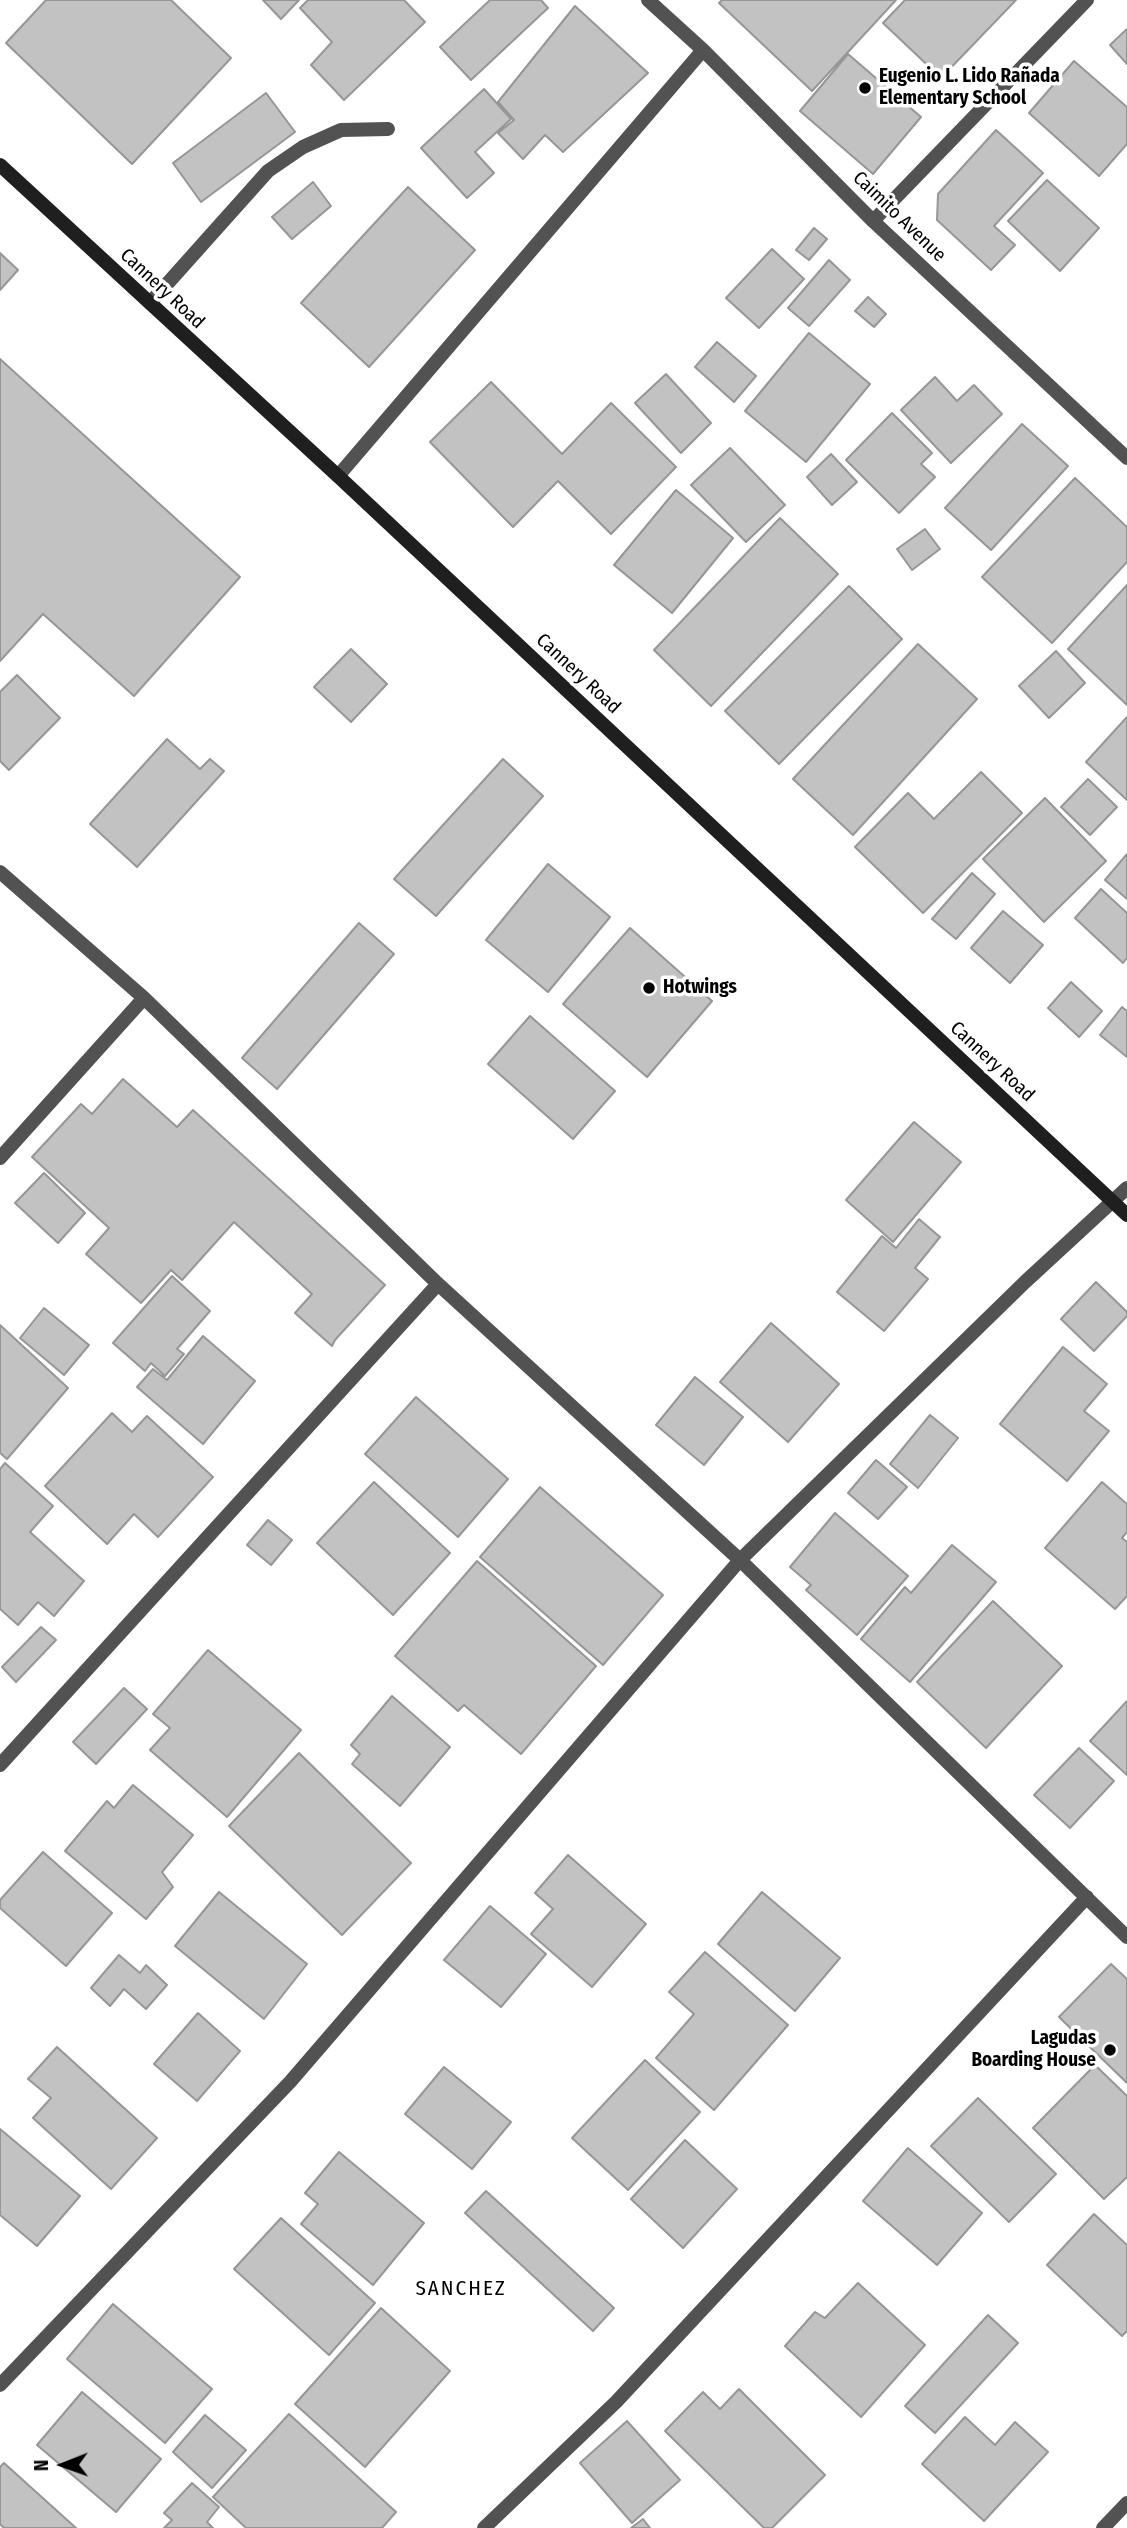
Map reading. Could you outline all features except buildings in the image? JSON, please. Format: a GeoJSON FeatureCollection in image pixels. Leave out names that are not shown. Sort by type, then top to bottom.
{"type":"FeatureCollection","features":[{"type":"Feature","properties":{"kind":"main road","name":"Cannery Road"},"geometry":{"type":"LineString","coordinates":[[0,165],[338,476],[1127,1215]]}},
{"type":"Feature","properties":{"kind":"street","name":"Caimito Avenue"},"geometry":{"type":"LineString","coordinates":[[648,0],[703,50],[873,221],[1127,458]]}},
{"type":"Feature","properties":{"kind":"street"},"geometry":{"type":"LineString","coordinates":[[873,221],[1087,0]]}},
{"type":"Feature","properties":{"kind":"street"},"geometry":{"type":"LineString","coordinates":[[338,476],[703,50]]}},
{"type":"Feature","properties":{"kind":"street"},"geometry":{"type":"LineString","coordinates":[[150,303],[268,171],[303,147],[341,130],[388,129]]}},
{"type":"Feature","properties":{"kind":"street"},"geometry":{"type":"LineString","coordinates":[[0,872],[144,998],[438,1284],[740,1560],[1127,1937]]}},
{"type":"Feature","properties":{"kind":"street"},"geometry":{"type":"LineString","coordinates":[[0,1158],[144,998]]}},
{"type":"Feature","properties":{"kind":"street"},"geometry":{"type":"LineString","coordinates":[[0,2385],[290,2082],[740,1560],[1026,1282],[1127,1188]]}},
{"type":"Feature","properties":{"kind":"street"},"geometry":{"type":"LineString","coordinates":[[0,1765],[438,1284]]}},
{"type":"Feature","properties":{"kind":"street"},"geometry":{"type":"LineString","coordinates":[[484,2528],[616,2402],[1087,1897]]}},
{"type":"Feature","properties":{"kind":"street"},"geometry":{"type":"LineString","coordinates":[[1103,2528],[1127,2503]]}},
{"type":"Feature","properties":{"kind":"place","name":"Eugenio L. Lido Rañada Elementary School"},"geometry":{"type":"Point","coordinates":[865,88]}},
{"type":"Feature","properties":{"kind":"place","name":"Hotwings"},"geometry":{"type":"Point","coordinates":[649,988]}},
{"type":"Feature","properties":{"kind":"place","name":"Lagudas Boarding House"},"geometry":{"type":"Point","coordinates":[1110,2050]}},
{"type":"Feature","properties":{"kind":"district","name":"SANCHEZ"},"geometry":{"type":"Point","coordinates":[461,2289]}}]}
